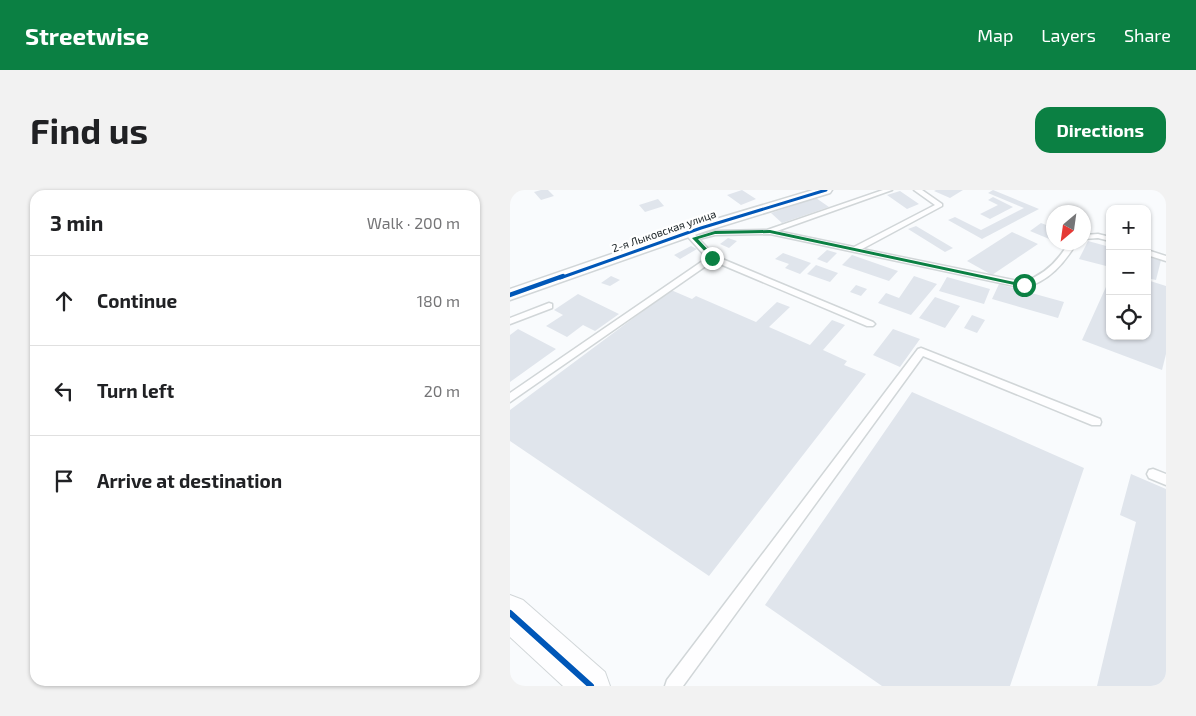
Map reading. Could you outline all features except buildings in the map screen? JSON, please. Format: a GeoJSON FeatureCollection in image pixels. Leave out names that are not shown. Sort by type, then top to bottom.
{"type":"FeatureCollection","features":[{"type":"Feature","properties":{"kind":"street","name":"2-я Лыковская улица"},"geometry":{"type":"LineString","coordinates":[[510,295],[826,190]]}},
{"type":"Feature","properties":{"kind":"street"},"geometry":{"type":"LineString","coordinates":[[510,613],[591,686]]}},
{"type":"Feature","properties":{"kind":"lane"},"geometry":{"type":"LineString","coordinates":[[770,232],[889,190]]}},
{"type":"Feature","properties":{"kind":"lane"},"geometry":{"type":"LineString","coordinates":[[856,249],[940,205],[917,190]]}},
{"type":"Feature","properties":{"kind":"lane"},"geometry":{"type":"LineString","coordinates":[[692,236],[715,233],[770,232],[1024,285],[1041,279],[1065,259],[1069,250]]}},
{"type":"Feature","properties":{"kind":"lane"},"geometry":{"type":"LineString","coordinates":[[692,236],[712,258],[870,324]]}},
{"type":"Feature","properties":{"kind":"lane"},"geometry":{"type":"LineString","coordinates":[[1091,236],[1106,239]]}},
{"type":"Feature","properties":{"kind":"lane"},"geometry":{"type":"LineString","coordinates":[[1151,253],[1166,259]]}},
{"type":"Feature","properties":{"kind":"lane"},"geometry":{"type":"LineString","coordinates":[[510,398],[712,258]]}},
{"type":"Feature","properties":{"kind":"lane"},"geometry":{"type":"LineString","coordinates":[[510,321],[549,306]]}},
{"type":"Feature","properties":{"kind":"lane"},"geometry":{"type":"LineString","coordinates":[[673,686],[921,351],[1096,422]]}},
{"type":"Feature","properties":{"kind":"lane"},"geometry":{"type":"LineString","coordinates":[[1154,474],[1166,480]]}},
{"type":"Feature","properties":{"kind":"cycle path"},"geometry":{"type":"LineString","coordinates":[[510,295],[701,228],[826,190]]}},
{"type":"Feature","properties":{"kind":"cycle path"},"geometry":{"type":"LineString","coordinates":[[510,613],[591,686]]}},
{"type":"Feature","properties":{"kind":"route"},"geometry":{"type":"LineString","coordinates":[[712,258],[694,238],[715,233],[770,232],[1024,285]]}}]}
